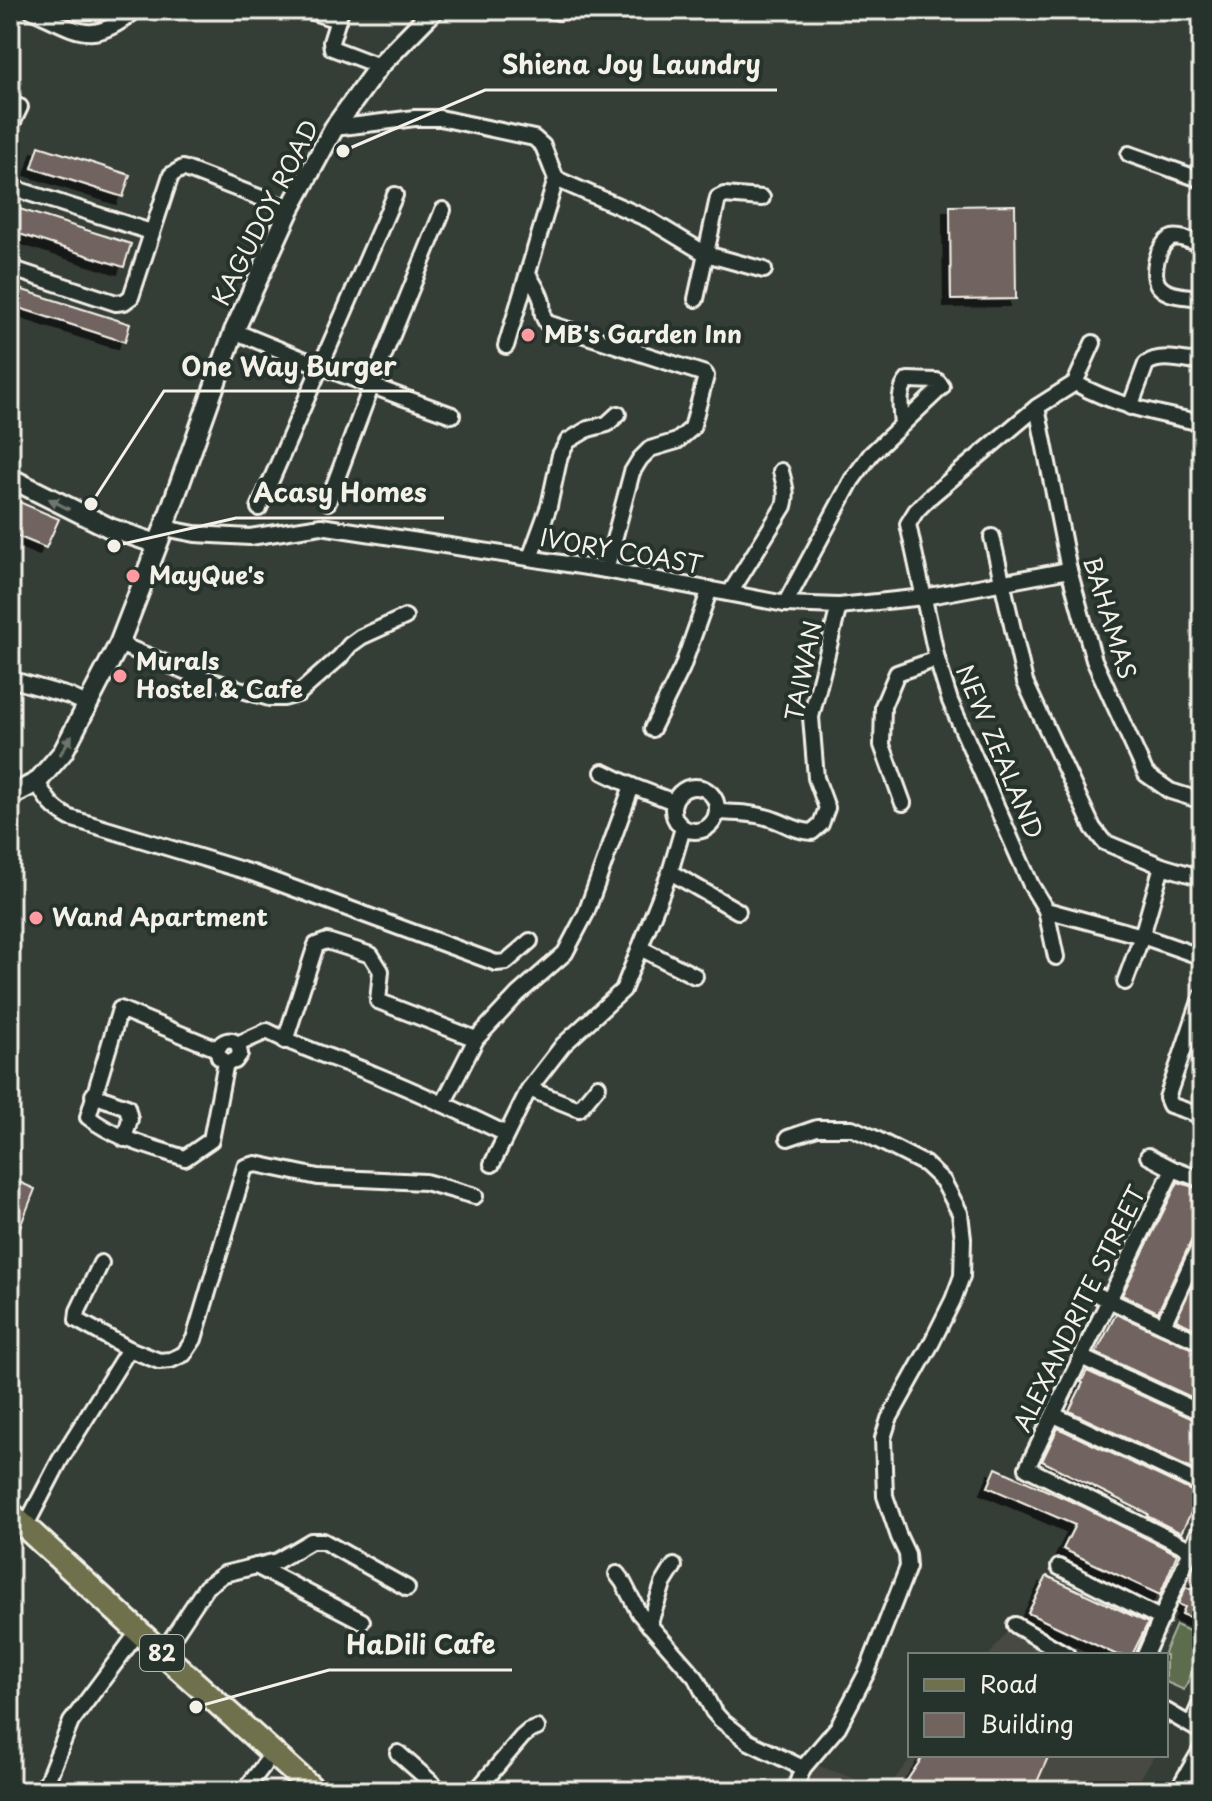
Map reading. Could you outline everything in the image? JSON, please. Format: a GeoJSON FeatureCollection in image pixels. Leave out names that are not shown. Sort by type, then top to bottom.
{"type":"FeatureCollection","features":[{"type":"Feature","properties":{"kind":"main road","name":"82"},"geometry":{"type":"LineString","coordinates":[[17,1520],[315,1791]]}},
{"type":"Feature","properties":{"kind":"street"},"geometry":{"type":"LineString","coordinates":[[31,10],[80,32],[96,33],[118,25],[136,10]]}},
{"type":"Feature","properties":{"kind":"street"},"geometry":{"type":"LineString","coordinates":[[306,10],[339,15],[332,48],[379,66]]}},
{"type":"Feature","properties":{"kind":"street","name":"KAGUDOY ROAD"},"geometry":{"type":"LineString","coordinates":[[10,796],[37,782],[63,752],[119,644],[234,331],[290,209],[334,128],[379,66],[434,10]]}},
{"type":"Feature","properties":{"kind":"street"},"geometry":{"type":"LineString","coordinates":[[10,128],[20,107]]}},
{"type":"Feature","properties":{"kind":"street"},"geometry":{"type":"LineString","coordinates":[[334,128],[440,118],[534,138],[543,146],[556,179],[506,346]]}},
{"type":"Feature","properties":{"kind":"street"},"geometry":{"type":"LineString","coordinates":[[1129,154],[1202,180]]}},
{"type":"Feature","properties":{"kind":"street"},"geometry":{"type":"LineString","coordinates":[[10,268],[116,303],[124,302],[131,297],[171,175],[183,168],[290,209]]}},
{"type":"Feature","properties":{"kind":"street"},"geometry":{"type":"LineString","coordinates":[[556,179],[648,219],[706,254],[764,270]]}},
{"type":"Feature","properties":{"kind":"street"},"geometry":{"type":"LineString","coordinates":[[10,187],[151,232]]}},
{"type":"Feature","properties":{"kind":"street"},"geometry":{"type":"LineString","coordinates":[[259,508],[395,195]]}},
{"type":"Feature","properties":{"kind":"street"},"geometry":{"type":"LineString","coordinates":[[696,299],[718,198],[724,195],[762,198]]}},
{"type":"Feature","properties":{"kind":"street"},"geometry":{"type":"LineString","coordinates":[[328,502],[443,210]]}},
{"type":"Feature","properties":{"kind":"street"},"geometry":{"type":"LineString","coordinates":[[1202,245],[1175,237],[1167,240],[1159,253],[1155,278],[1159,287],[1170,293],[1202,298]]}},
{"type":"Feature","properties":{"kind":"street"},"geometry":{"type":"LineString","coordinates":[[528,274],[537,289],[542,302],[542,316],[547,323],[706,376],[692,428],[677,441],[650,449],[632,472],[606,570]]}},
{"type":"Feature","properties":{"kind":"street"},"geometry":{"type":"LineString","coordinates":[[234,331],[371,387],[452,415]]}},
{"type":"Feature","properties":{"kind":"street"},"geometry":{"type":"LineString","coordinates":[[1037,407],[1075,383],[1093,343]]}},
{"type":"Feature","properties":{"kind":"street"},"geometry":{"type":"LineString","coordinates":[[1130,407],[1150,360],[1159,358],[1202,363]]}},
{"type":"Feature","properties":{"kind":"street"},"geometry":{"type":"LineString","coordinates":[[1075,383],[1098,396],[1130,407],[1202,423]]}},
{"type":"Feature","properties":{"kind":"street","name":"BAHAMAS"},"geometry":{"type":"LineString","coordinates":[[1037,407],[1069,570],[1094,660],[1146,774],[1170,791],[1202,801]]}},
{"type":"Feature","properties":{"kind":"street","name":"NEW ZEALAND"},"geometry":{"type":"LineString","coordinates":[[1037,407],[931,496],[908,524],[937,659],[950,701],[1031,885],[1046,910],[1056,957]]}},
{"type":"Feature","properties":{"kind":"street"},"geometry":{"type":"LineString","coordinates":[[530,558],[549,506],[560,455],[568,441],[588,429],[607,424],[618,414]]}},
{"type":"Feature","properties":{"kind":"street"},"geometry":{"type":"LineString","coordinates":[[785,604],[852,480],[871,454],[902,425]]}},
{"type":"Feature","properties":{"kind":"street"},"geometry":{"type":"LineString","coordinates":[[730,593],[784,506],[787,497],[781,471]]}},
{"type":"Feature","properties":{"kind":"street"},"geometry":{"type":"LineString","coordinates":[[10,478],[110,528],[160,536]]}},
{"type":"Feature","properties":{"kind":"street","name":"IVORY COAST"},"geometry":{"type":"LineString","coordinates":[[160,536],[250,537],[321,526],[606,570],[785,604],[839,606],[924,597],[1069,570]]}},
{"type":"Feature","properties":{"kind":"street"},"geometry":{"type":"LineString","coordinates":[[992,537],[1025,682],[1093,828],[1104,842],[1162,866],[1202,878]]}},
{"type":"Feature","properties":{"kind":"street"},"geometry":{"type":"LineString","coordinates":[[652,729],[682,668],[710,589]]}},
{"type":"Feature","properties":{"kind":"street","name":"TAIWAN"},"geometry":{"type":"LineString","coordinates":[[717,812],[758,815],[799,831],[812,832],[821,824],[827,808],[816,778],[811,717],[839,606]]}},
{"type":"Feature","properties":{"kind":"street"},"geometry":{"type":"LineString","coordinates":[[119,644],[199,677],[269,698],[284,698],[298,694],[361,637],[405,617]]}},
{"type":"Feature","properties":{"kind":"street"},"geometry":{"type":"LineString","coordinates":[[903,803],[882,745],[883,706],[897,673],[937,659]]}},
{"type":"Feature","properties":{"kind":"street"},"geometry":{"type":"LineString","coordinates":[[10,679],[89,705]]}},
{"type":"Feature","properties":{"kind":"street"},"geometry":{"type":"LineString","coordinates":[[603,772],[674,802]]}},
{"type":"Feature","properties":{"kind":"street"},"geometry":{"type":"LineString","coordinates":[[37,782],[50,804],[70,818],[252,873],[496,963],[506,962],[530,941]]}},
{"type":"Feature","properties":{"kind":"street"},"geometry":{"type":"LineString","coordinates":[[443,1104],[476,1039],[518,994],[565,953],[586,913],[632,786]]}},
{"type":"Feature","properties":{"kind":"street"},"geometry":{"type":"LineString","coordinates":[[697,787],[710,792],[715,798],[717,812],[711,825],[690,831],[683,828],[674,816],[674,802],[683,790],[697,787]]}},
{"type":"Feature","properties":{"kind":"street"},"geometry":{"type":"LineString","coordinates":[[492,1164],[529,1089],[563,1045],[623,990],[670,872],[683,828]]}},
{"type":"Feature","properties":{"kind":"street"},"geometry":{"type":"LineString","coordinates":[[1125,982],[1162,866]]}},
{"type":"Feature","properties":{"kind":"street"},"geometry":{"type":"LineString","coordinates":[[670,872],[738,911]]}},
{"type":"Feature","properties":{"kind":"street"},"geometry":{"type":"LineString","coordinates":[[1046,910],[1142,936],[1202,957]]}},
{"type":"Feature","properties":{"kind":"street"},"geometry":{"type":"LineString","coordinates":[[285,1041],[316,945],[327,941],[371,955],[381,971],[378,1001],[476,1039]]}},
{"type":"Feature","properties":{"kind":"street"},"geometry":{"type":"LineString","coordinates":[[640,948],[695,976]]}},
{"type":"Feature","properties":{"kind":"street"},"geometry":{"type":"LineString","coordinates":[[1202,995],[1195,1038],[1167,1098],[1170,1105],[1202,1116]]}},
{"type":"Feature","properties":{"kind":"street"},"geometry":{"type":"LineString","coordinates":[[217,1049],[120,1009],[88,1117],[124,1139],[185,1158],[211,1140],[226,1062]]}},
{"type":"Feature","properties":{"kind":"street"},"geometry":{"type":"LineString","coordinates":[[238,1044],[267,1031],[285,1041],[374,1074],[506,1134]]}},
{"type":"Feature","properties":{"kind":"street"},"geometry":{"type":"LineString","coordinates":[[226,1040],[238,1044],[240,1054],[235,1061],[226,1062],[219,1057],[217,1049],[221,1043],[226,1040]]}},
{"type":"Feature","properties":{"kind":"street"},"geometry":{"type":"LineString","coordinates":[[529,1089],[579,1109],[598,1086]]}},
{"type":"Feature","properties":{"kind":"street"},"geometry":{"type":"LineString","coordinates":[[93,1095],[127,1107],[130,1119],[124,1139]]}},
{"type":"Feature","properties":{"kind":"street"},"geometry":{"type":"LineString","coordinates":[[788,1138],[817,1128],[852,1128],[925,1164],[943,1181],[960,1213],[963,1239],[962,1276],[953,1300],[889,1419],[883,1438],[885,1496],[907,1554],[908,1567],[867,1672],[838,1727],[803,1768],[794,1791]]}},
{"type":"Feature","properties":{"kind":"street"},"geometry":{"type":"LineString","coordinates":[[1148,1156],[1202,1180]]}},
{"type":"Feature","properties":{"kind":"street"},"geometry":{"type":"LineString","coordinates":[[101,1263],[78,1311],[77,1320],[129,1349],[159,1361],[171,1360],[184,1354],[194,1339],[245,1167],[256,1164],[318,1177],[425,1182],[475,1196]]}},
{"type":"Feature","properties":{"kind":"street","name":"ALEXANDRITE STREET"},"geometry":{"type":"LineString","coordinates":[[1173,1169],[1027,1468],[1192,1550]]}},
{"type":"Feature","properties":{"kind":"street"},"geometry":{"type":"LineString","coordinates":[[1163,1325],[1202,1241]]}},
{"type":"Feature","properties":{"kind":"street"},"geometry":{"type":"LineString","coordinates":[[1089,1291],[1202,1343]]}},
{"type":"Feature","properties":{"kind":"street"},"geometry":{"type":"LineString","coordinates":[[17,1520],[60,1460],[129,1349]]}},
{"type":"Feature","properties":{"kind":"street"},"geometry":{"type":"LineString","coordinates":[[1081,1357],[1202,1413]]}},
{"type":"Feature","properties":{"kind":"street"},"geometry":{"type":"LineString","coordinates":[[1054,1415],[1202,1485]]}},
{"type":"Feature","properties":{"kind":"street"},"geometry":{"type":"LineString","coordinates":[[1146,1653],[1202,1525]]}},
{"type":"Feature","properties":{"kind":"street"},"geometry":{"type":"LineString","coordinates":[[162,1653],[206,1587],[224,1574],[277,1561],[311,1541],[323,1541],[407,1588]]}},
{"type":"Feature","properties":{"kind":"street"},"geometry":{"type":"LineString","coordinates":[[256,1566],[362,1621]]}},
{"type":"Feature","properties":{"kind":"street"},"geometry":{"type":"LineString","coordinates":[[649,1625],[663,1584],[674,1566]]}},
{"type":"Feature","properties":{"kind":"street"},"geometry":{"type":"LineString","coordinates":[[1059,1567],[1162,1619]]}},
{"type":"Feature","properties":{"kind":"street"},"geometry":{"type":"LineString","coordinates":[[617,1574],[639,1613],[696,1678],[721,1720],[749,1742],[803,1768]]}},
{"type":"Feature","properties":{"kind":"street"},"geometry":{"type":"LineString","coordinates":[[1015,1625],[1064,1653]]}},
{"type":"Feature","properties":{"kind":"street"},"geometry":{"type":"LineString","coordinates":[[43,1791],[71,1722],[139,1631]]}},
{"type":"Feature","properties":{"kind":"street"},"geometry":{"type":"LineString","coordinates":[[1168,1712],[1196,1729],[1202,1700]]}},
{"type":"Feature","properties":{"kind":"street"},"geometry":{"type":"LineString","coordinates":[[476,1791],[522,1737],[537,1728]]}},
{"type":"Feature","properties":{"kind":"street"},"geometry":{"type":"LineString","coordinates":[[1177,1791],[1202,1748]]}},
{"type":"Feature","properties":{"kind":"street"},"geometry":{"type":"LineString","coordinates":[[244,1791],[273,1753]]}},
{"type":"Feature","properties":{"kind":"street"},"geometry":{"type":"LineString","coordinates":[[398,1753],[441,1791]]}},
{"type":"Feature","properties":{"kind":"street"},"geometry":{"type":"LineString","coordinates":[[1195,1791],[1202,1779]]}},
{"type":"Feature","properties":{"kind":"shaded area"},"geometry":{"type":"Polygon","coordinates":[[[1008,1630],[1048,1653],[991,1653],[1008,1630]]]}},
{"type":"Feature","properties":{"kind":"shaded area"},"geometry":{"type":"Polygon","coordinates":[[[911,1757],[1154,1757],[1133,1791],[803,1791],[814,1764],[886,1790],[911,1757]]]}},
{"type":"Feature","properties":{"kind":"green space"},"geometry":{"type":"Polygon","coordinates":[[[1176,1625],[1202,1637],[1202,1650],[1184,1690],[1168,1683],[1168,1653],[1164,1653],[1176,1625]]]}},
{"type":"Feature","properties":{"kind":"building"},"geometry":{"type":"Polygon","coordinates":[[[39,146],[130,175],[123,197],[32,168],[39,146]]]}},
{"type":"Feature","properties":{"kind":"building"},"geometry":{"type":"Polygon","coordinates":[[[1015,205],[1016,299],[951,300],[950,206],[1015,205]]]}},
{"type":"Feature","properties":{"kind":"building"},"geometry":{"type":"Polygon","coordinates":[[[10,206],[131,244],[124,267],[10,231],[10,206]]]}},
{"type":"Feature","properties":{"kind":"building"},"geometry":{"type":"Polygon","coordinates":[[[10,286],[130,324],[125,342],[10,305],[10,286]]]}},
{"type":"Feature","properties":{"kind":"building"},"geometry":{"type":"Polygon","coordinates":[[[10,498],[59,519],[46,548],[10,533],[10,498]]]}},
{"type":"Feature","properties":{"kind":"building"},"geometry":{"type":"Polygon","coordinates":[[[10,1178],[35,1189],[11,1250],[10,1250],[10,1178]]]}},
{"type":"Feature","properties":{"kind":"building"},"geometry":{"type":"Polygon","coordinates":[[[1178,1182],[1202,1190],[1202,1231],[1193,1237],[1158,1312],[1122,1295],[1178,1182]]]}},
{"type":"Feature","properties":{"kind":"building"},"geometry":{"type":"Polygon","coordinates":[[[1202,1265],[1202,1332],[1176,1320],[1202,1265]]]}},
{"type":"Feature","properties":{"kind":"building"},"geometry":{"type":"Polygon","coordinates":[[[1116,1314],[1202,1353],[1202,1402],[1096,1353],[1116,1314]]]}},
{"type":"Feature","properties":{"kind":"building"},"geometry":{"type":"Polygon","coordinates":[[[1087,1371],[1202,1423],[1202,1474],[1069,1411],[1087,1371]]]}},
{"type":"Feature","properties":{"kind":"building"},"geometry":{"type":"Polygon","coordinates":[[[1058,1428],[1200,1495],[1181,1533],[1042,1461],[1058,1428]]]}},
{"type":"Feature","properties":{"kind":"building"},"geometry":{"type":"Polygon","coordinates":[[[996,1468],[1084,1507],[1177,1554],[1160,1595],[1063,1549],[1075,1525],[988,1487],[996,1468]]]}},
{"type":"Feature","properties":{"kind":"building"},"geometry":{"type":"Polygon","coordinates":[[[1202,1567],[1202,1622],[1182,1614],[1185,1607],[1178,1604],[1186,1587],[1192,1590],[1202,1567]]]}},
{"type":"Feature","properties":{"kind":"building"},"geometry":{"type":"Polygon","coordinates":[[[1047,1576],[1148,1623],[1133,1653],[1113,1653],[1028,1613],[1047,1576]]]}},
{"type":"Feature","properties":{"kind":"building"},"geometry":{"type":"Polygon","coordinates":[[[923,1757],[1048,1757],[1033,1791],[900,1791],[923,1757]]]}},
{"type":"Feature","properties":{"kind":"place","name":"Shiena Joy Laundry"},"geometry":{"type":"Point","coordinates":[343,151]}},
{"type":"Feature","properties":{"kind":"place","name":"MB's Garden Inn"},"geometry":{"type":"Point","coordinates":[528,335]}},
{"type":"Feature","properties":{"kind":"place","name":"One Way Burger"},"geometry":{"type":"Point","coordinates":[91,504]}},
{"type":"Feature","properties":{"kind":"place","name":"Acasy Homes"},"geometry":{"type":"Point","coordinates":[114,546]}},
{"type":"Feature","properties":{"kind":"place","name":"MayQue's"},"geometry":{"type":"Point","coordinates":[133,576]}},
{"type":"Feature","properties":{"kind":"place","name":"Murals Hostel & Cafe"},"geometry":{"type":"Point","coordinates":[120,676]}},
{"type":"Feature","properties":{"kind":"place","name":"Wand Apartment"},"geometry":{"type":"Point","coordinates":[36,918]}},
{"type":"Feature","properties":{"kind":"place","name":"HaDili Cafe"},"geometry":{"type":"Point","coordinates":[196,1707]}}]}
